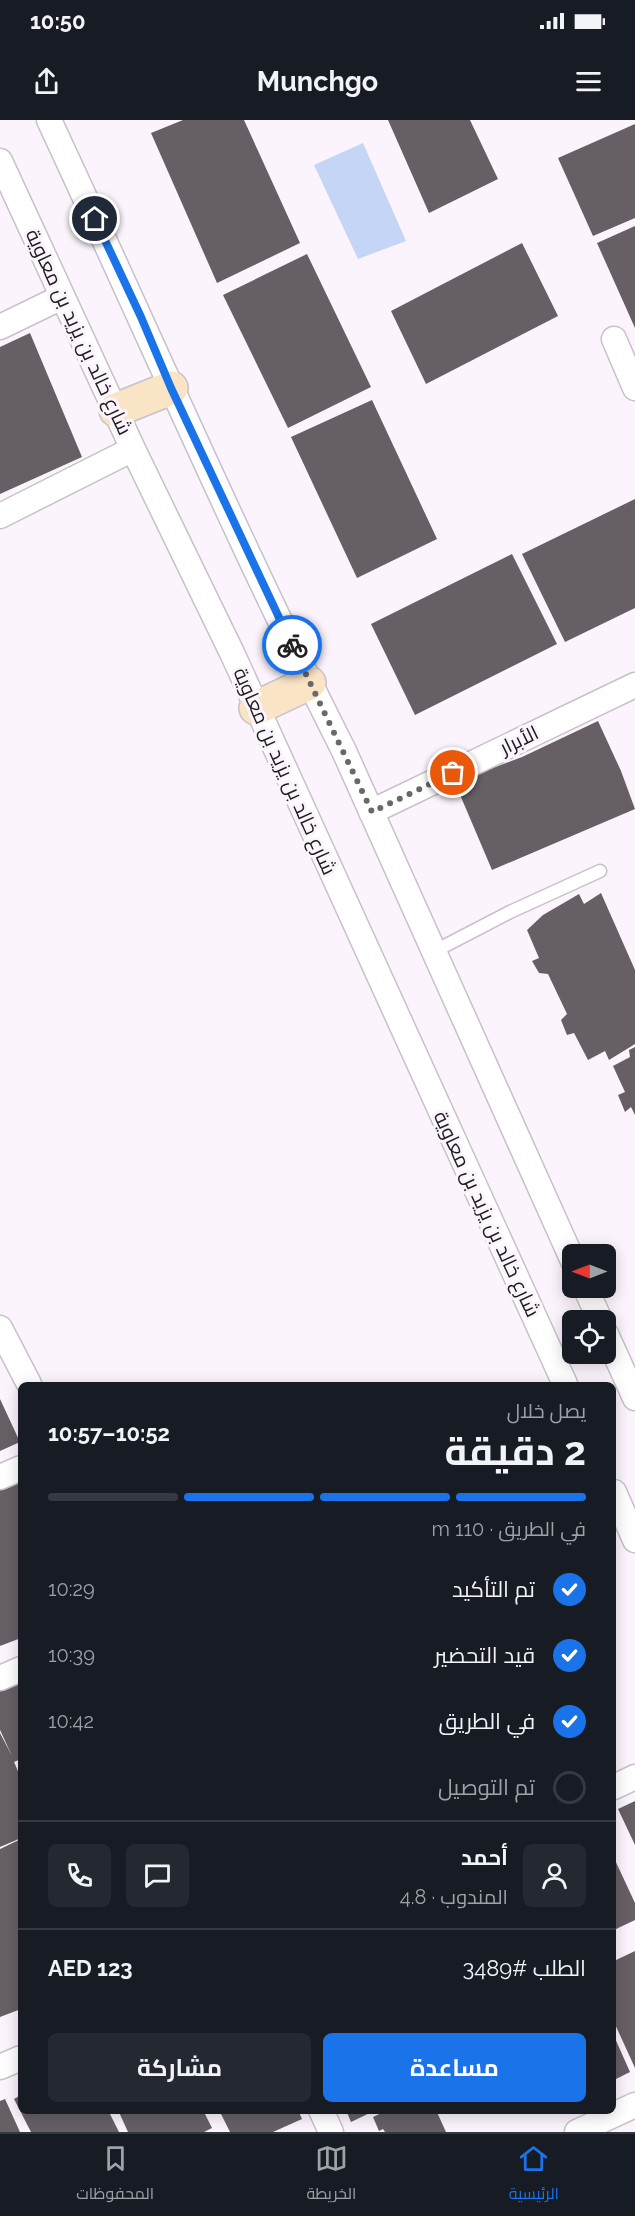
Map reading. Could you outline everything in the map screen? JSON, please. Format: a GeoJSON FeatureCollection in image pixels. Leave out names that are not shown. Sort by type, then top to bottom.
{"type":"FeatureCollection","features":[{"type":"Feature","properties":{"kind":"main road"},"geometry":{"type":"LineString","coordinates":[[116,410],[171,388]]}},
{"type":"Feature","properties":{"kind":"main road"},"geometry":{"type":"LineString","coordinates":[[256,708],[309,683]]}},
{"type":"Feature","properties":{"kind":"street"},"geometry":{"type":"LineString","coordinates":[[49,120],[141,317],[171,388],[372,812],[565,1244]]}},
{"type":"Feature","properties":{"kind":"street","name":"شارع خالد بن يزيد بن معاوية"},"geometry":{"type":"LineString","coordinates":[[0,161],[133,449],[233,655],[564,1382]]}},
{"type":"Feature","properties":{"kind":"street"},"geometry":{"type":"LineString","coordinates":[[0,327],[62,297]]}},
{"type":"Feature","properties":{"kind":"street"},"geometry":{"type":"LineString","coordinates":[[614,339],[635,388]]}},
{"type":"Feature","properties":{"kind":"street"},"geometry":{"type":"LineString","coordinates":[[0,516],[133,449]]}},
{"type":"Feature","properties":{"kind":"street","name":"الأبرار"},"geometry":{"type":"LineString","coordinates":[[372,812],[635,685]]}},
{"type":"Feature","properties":{"kind":"street"},"geometry":{"type":"LineString","coordinates":[[0,1328],[28,1382]]}},
{"type":"Feature","properties":{"kind":"street"},"geometry":{"type":"LineString","coordinates":[[616,1356],[635,1398]]}},
{"type":"Feature","properties":{"kind":"street"},"geometry":{"type":"LineString","coordinates":[[0,1477],[18,1469]]}},
{"type":"Feature","properties":{"kind":"street"},"geometry":{"type":"LineString","coordinates":[[616,1497],[635,1540]]}},
{"type":"Feature","properties":{"kind":"street"},"geometry":{"type":"LineString","coordinates":[[0,1678],[18,1670]]}},
{"type":"Feature","properties":{"kind":"street"},"geometry":{"type":"LineString","coordinates":[[616,1786],[635,1778]]}},
{"type":"Feature","properties":{"kind":"street"},"geometry":{"type":"LineString","coordinates":[[0,2067],[18,2059]]}},
{"type":"Feature","properties":{"kind":"street"},"geometry":{"type":"LineString","coordinates":[[616,2114],[635,2105]]}},
{"type":"Feature","properties":{"kind":"street"},"geometry":{"type":"LineString","coordinates":[[323,2114],[331,2132]]}},
{"type":"Feature","properties":{"kind":"street"},"geometry":{"type":"LineString","coordinates":[[576,2132],[615,2114]]}},
{"type":"Feature","properties":{"kind":"lane"},"geometry":{"type":"LineString","coordinates":[[433,952],[510,912],[600,871]]}},
{"type":"Feature","properties":{"kind":"water"},"geometry":{"type":"Polygon","coordinates":[[[363,143],[406,241],[358,259],[314,165],[363,143]]]}},
{"type":"Feature","properties":{"kind":"building"},"geometry":{"type":"Polygon","coordinates":[[[183,120],[244,120],[300,243],[217,283],[151,133],[183,120]]]}},
{"type":"Feature","properties":{"kind":"building"},"geometry":{"type":"Polygon","coordinates":[[[388,120],[470,120],[498,179],[429,213],[388,120]]]}},
{"type":"Feature","properties":{"kind":"building"},"geometry":{"type":"Polygon","coordinates":[[[635,124],[635,218],[593,236],[558,158],[635,124]]]}},
{"type":"Feature","properties":{"kind":"building"},"geometry":{"type":"Polygon","coordinates":[[[635,226],[635,328],[597,243],[635,226]]]}},
{"type":"Feature","properties":{"kind":"building"},"geometry":{"type":"Polygon","coordinates":[[[522,243],[558,316],[426,384],[391,311],[522,243]]]}},
{"type":"Feature","properties":{"kind":"building"},"geometry":{"type":"Polygon","coordinates":[[[307,254],[371,387],[288,428],[223,295],[307,254]]]}},
{"type":"Feature","properties":{"kind":"building"},"geometry":{"type":"Polygon","coordinates":[[[30,333],[82,457],[0,494],[0,347],[30,333]]]}},
{"type":"Feature","properties":{"kind":"building"},"geometry":{"type":"Polygon","coordinates":[[[372,400],[437,539],[357,578],[291,437],[372,400]]]}},
{"type":"Feature","properties":{"kind":"building"},"geometry":{"type":"Polygon","coordinates":[[[635,499],[635,608],[565,642],[522,554],[635,499]]]}},
{"type":"Feature","properties":{"kind":"building"},"geometry":{"type":"Polygon","coordinates":[[[512,554],[557,644],[415,715],[371,624],[512,554]]]}},
{"type":"Feature","properties":{"kind":"building"},"geometry":{"type":"Polygon","coordinates":[[[598,721],[621,771],[635,809],[492,870],[458,790],[476,782],[474,775],[522,757],[598,721]]]}},
{"type":"Feature","properties":{"kind":"building"},"geometry":{"type":"Polygon","coordinates":[[[601,893],[635,970],[635,1044],[609,1060],[605,1051],[588,1060],[574,1033],[567,1035],[561,1020],[567,1014],[548,974],[539,973],[532,961],[539,958],[527,930],[543,915],[579,894],[584,904],[601,893]]]}},
{"type":"Feature","properties":{"kind":"building"},"geometry":{"type":"Polygon","coordinates":[[[635,1047],[635,1115],[631,1107],[625,1112],[618,1095],[625,1092],[613,1066],[630,1057],[629,1050],[635,1047]]]}},
{"type":"Feature","properties":{"kind":"building"},"geometry":{"type":"Polygon","coordinates":[[[0,1399],[18,1438],[18,1443],[0,1451],[0,1399]]]}},
{"type":"Feature","properties":{"kind":"building"},"geometry":{"type":"Polygon","coordinates":[[[18,1482],[18,1639],[0,1646],[0,1490],[18,1482]]]}},
{"type":"Feature","properties":{"kind":"building"},"geometry":{"type":"Polygon","coordinates":[[[18,1682],[18,1760],[14,1762],[18,1771],[18,1839],[0,1847],[0,1733],[12,1756],[0,1730],[0,1691],[18,1682]]]}},
{"type":"Feature","properties":{"kind":"building"},"geometry":{"type":"Polygon","coordinates":[[[635,1801],[635,1845],[618,1809],[635,1801]]]}},
{"type":"Feature","properties":{"kind":"building"},"geometry":{"type":"Polygon","coordinates":[[[18,1840],[18,2010],[0,2017],[0,1849],[18,1840]]]}},
{"type":"Feature","properties":{"kind":"building"},"geometry":{"type":"Polygon","coordinates":[[[616,1862],[635,1903],[635,1920],[616,1929],[616,1862]]]}},
{"type":"Feature","properties":{"kind":"building"},"geometry":{"type":"Polygon","coordinates":[[[635,1951],[635,2068],[616,2026],[616,1960],[635,1951]]]}},
{"type":"Feature","properties":{"kind":"building"},"geometry":{"type":"Polygon","coordinates":[[[616,2040],[630,2072],[616,2079],[616,2040]]]}},
{"type":"Feature","properties":{"kind":"building"},"geometry":{"type":"Polygon","coordinates":[[[5,2099],[20,2132],[0,2132],[0,2101],[5,2099]]]}},
{"type":"Feature","properties":{"kind":"building"},"geometry":{"type":"Polygon","coordinates":[[[22,2114],[110,2114],[119,2132],[31,2132],[22,2114]]]}},
{"type":"Feature","properties":{"kind":"building"},"geometry":{"type":"Polygon","coordinates":[[[120,2114],[205,2114],[212,2128],[204,2132],[128,2132],[120,2114]]]}},
{"type":"Feature","properties":{"kind":"building"},"geometry":{"type":"Polygon","coordinates":[[[221,2114],[300,2114],[302,2119],[273,2132],[230,2132],[221,2114]]]}},
{"type":"Feature","properties":{"kind":"building"},"geometry":{"type":"Polygon","coordinates":[[[348,2114],[368,2114],[351,2122],[348,2114]]]}},
{"type":"Feature","properties":{"kind":"building"},"geometry":{"type":"Polygon","coordinates":[[[379,2114],[438,2114],[446,2132],[385,2132],[383,2129],[379,2131],[373,2117],[379,2114]]]}},
{"type":"Feature","properties":{"kind":"way so far"},"geometry":{"type":"LineString","coordinates":[[292,645],[372,812],[453,773]]}},
{"type":"Feature","properties":{"kind":"route"},"geometry":{"type":"LineString","coordinates":[[95,219],[171,388],[292,645]]}}]}
